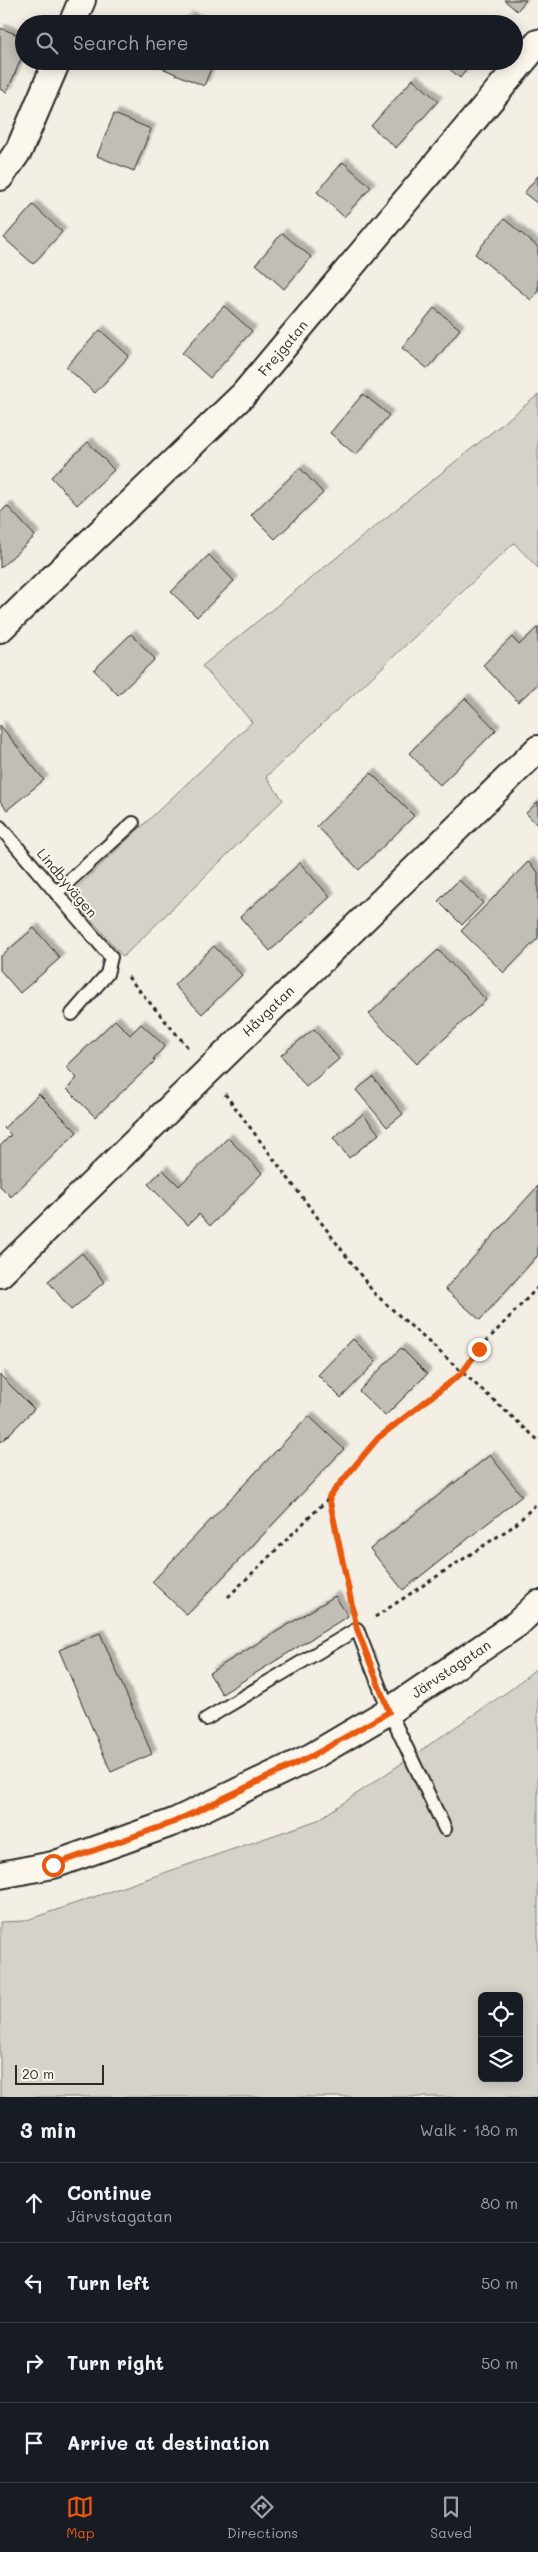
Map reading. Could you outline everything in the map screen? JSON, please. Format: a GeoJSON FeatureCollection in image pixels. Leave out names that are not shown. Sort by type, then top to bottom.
{"type":"FeatureCollection","features":[{"type":"Feature","properties":{"kind":"street"},"geometry":{"type":"LineString","coordinates":[[76,15],[82,0]]}},
{"type":"Feature","properties":{"kind":"street","name":"Frejgatan"},"geometry":{"type":"LineString","coordinates":[[523,60],[538,42]]}},
{"type":"Feature","properties":{"kind":"street"},"geometry":{"type":"LineString","coordinates":[[0,177],[19,150],[53,70]]}},
{"type":"Feature","properties":{"kind":"street","name":"Frejgatan"},"geometry":{"type":"LineString","coordinates":[[0,629],[244,394],[515,70]]}},
{"type":"Feature","properties":{"kind":"street","name":"Håvgatan"},"geometry":{"type":"LineString","coordinates":[[0,1274],[538,749]]}},
{"type":"Feature","properties":{"kind":"street","name":"Järvstagatan"},"geometry":{"type":"LineString","coordinates":[[0,1875],[53,1865],[174,1822],[312,1756],[389,1712],[517,1624],[538,1604]]}},
{"type":"Feature","properties":{"kind":"lane"},"geometry":{"type":"LineString","coordinates":[[56,893],[133,823]]}},
{"type":"Feature","properties":{"kind":"lane","name":"Lindbyvägen"},"geometry":{"type":"LineString","coordinates":[[0,827],[111,957]]}},
{"type":"Feature","properties":{"kind":"lane"},"geometry":{"type":"LineString","coordinates":[[72,1014],[107,974],[111,957]]}},
{"type":"Feature","properties":{"kind":"lane"},"geometry":{"type":"LineString","coordinates":[[206,1719],[357,1629],[389,1712],[445,1829]]}},
{"type":"Feature","properties":{"kind":"path"},"geometry":{"type":"LineString","coordinates":[[111,957],[207,1070],[374,1293],[538,1440]]}},
{"type":"Feature","properties":{"kind":"path"},"geometry":{"type":"LineString","coordinates":[[228,1597],[329,1497],[378,1438],[462,1373],[479,1349],[538,1287]]}},
{"type":"Feature","properties":{"kind":"path"},"geometry":{"type":"LineString","coordinates":[[329,1497],[357,1629],[515,1525],[538,1502]]}},
{"type":"Feature","properties":{"kind":"shaded area"},"geometry":{"type":"Polygon","coordinates":[[[538,395],[538,568],[514,543],[266,777],[283,800],[123,957],[70,894],[252,722],[202,666],[538,395]]]}},
{"type":"Feature","properties":{"kind":"shaded area"},"geometry":{"type":"Polygon","coordinates":[[[538,1667],[538,2097],[0,2097],[0,1922],[24,1921],[318,1820],[510,1690],[538,1667]]]}},
{"type":"Feature","properties":{"kind":"building"},"geometry":{"type":"Polygon","coordinates":[[[504,0],[526,0],[517,11],[504,0]]]}},
{"type":"Feature","properties":{"kind":"building"},"geometry":{"type":"Polygon","coordinates":[[[0,28],[15,34],[16,70],[7,92],[0,89],[0,28]]]}},
{"type":"Feature","properties":{"kind":"building"},"geometry":{"type":"Polygon","coordinates":[[[166,70],[210,70],[204,86],[166,70]]]}},
{"type":"Feature","properties":{"kind":"building"},"geometry":{"type":"Polygon","coordinates":[[[451,70],[466,70],[460,78],[451,70]]]}},
{"type":"Feature","properties":{"kind":"building"},"geometry":{"type":"Polygon","coordinates":[[[413,79],[438,101],[396,148],[371,126],[413,79]]]}},
{"type":"Feature","properties":{"kind":"building"},"geometry":{"type":"Polygon","coordinates":[[[114,114],[151,129],[134,171],[97,156],[114,114]]]}},
{"type":"Feature","properties":{"kind":"building"},"geometry":{"type":"Polygon","coordinates":[[[343,162],[371,187],[344,217],[317,192],[343,162]]]}},
{"type":"Feature","properties":{"kind":"building"},"geometry":{"type":"Polygon","coordinates":[[[538,176],[538,204],[524,193],[538,176]]]}},
{"type":"Feature","properties":{"kind":"building"},"geometry":{"type":"Polygon","coordinates":[[[33,205],[62,232],[33,264],[4,238],[33,205]]]}},
{"type":"Feature","properties":{"kind":"building"},"geometry":{"type":"Polygon","coordinates":[[[504,219],[538,247],[538,291],[531,300],[475,254],[504,219]]]}},
{"type":"Feature","properties":{"kind":"building"},"geometry":{"type":"Polygon","coordinates":[[[282,233],[311,257],[284,289],[256,264],[282,233]]]}},
{"type":"Feature","properties":{"kind":"building"},"geometry":{"type":"Polygon","coordinates":[[[224,306],[252,331],[210,378],[182,353],[224,306]]]}},
{"type":"Feature","properties":{"kind":"building"},"geometry":{"type":"Polygon","coordinates":[[[434,308],[460,329],[428,369],[402,348],[434,308]]]}},
{"type":"Feature","properties":{"kind":"building"},"geometry":{"type":"Polygon","coordinates":[[[100,330],[129,356],[95,393],[66,367],[100,330]]]}},
{"type":"Feature","properties":{"kind":"building"},"geometry":{"type":"Polygon","coordinates":[[[363,394],[389,415],[356,455],[330,433],[363,394]]]}},
{"type":"Feature","properties":{"kind":"building"},"geometry":{"type":"Polygon","coordinates":[[[88,442],[114,470],[77,505],[51,477],[88,442]]]}},
{"type":"Feature","properties":{"kind":"building"},"geometry":{"type":"Polygon","coordinates":[[[300,468],[323,493],[275,539],[251,515],[300,468]]]}},
{"type":"Feature","properties":{"kind":"building"},"geometry":{"type":"Polygon","coordinates":[[[7,506],[35,536],[0,568],[0,513],[7,506]]]}},
{"type":"Feature","properties":{"kind":"building"},"geometry":{"type":"Polygon","coordinates":[[[209,555],[234,581],[197,617],[171,592],[209,555]]]}},
{"type":"Feature","properties":{"kind":"building"},"geometry":{"type":"Polygon","coordinates":[[[538,627],[538,684],[518,702],[483,665],[512,637],[519,645],[538,627]]]}},
{"type":"Feature","properties":{"kind":"building"},"geometry":{"type":"Polygon","coordinates":[[[131,634],[155,659],[118,695],[94,670],[131,634]]]}},
{"type":"Feature","properties":{"kind":"building"},"geometry":{"type":"Polygon","coordinates":[[[465,698],[496,730],[440,785],[409,753],[465,698]]]}},
{"type":"Feature","properties":{"kind":"building"},"geometry":{"type":"Polygon","coordinates":[[[0,725],[44,780],[7,810],[0,801],[0,725]]]}},
{"type":"Feature","properties":{"kind":"building"},"geometry":{"type":"Polygon","coordinates":[[[371,773],[414,816],[359,870],[317,826],[371,773]]]}},
{"type":"Feature","properties":{"kind":"building"},"geometry":{"type":"Polygon","coordinates":[[[538,802],[538,826],[526,813],[538,802]]]}},
{"type":"Feature","properties":{"kind":"building"},"geometry":{"type":"Polygon","coordinates":[[[528,862],[538,872],[538,938],[504,973],[461,931],[528,862]]]}},
{"type":"Feature","properties":{"kind":"building"},"geometry":{"type":"Polygon","coordinates":[[[300,863],[330,897],[270,951],[240,917],[300,863]]]}},
{"type":"Feature","properties":{"kind":"building"},"geometry":{"type":"Polygon","coordinates":[[[459,880],[483,903],[462,925],[438,901],[459,880]]]}},
{"type":"Feature","properties":{"kind":"building"},"geometry":{"type":"Polygon","coordinates":[[[34,928],[60,958],[20,993],[0,970],[0,957],[34,928]]]}},
{"type":"Feature","properties":{"kind":"building"},"geometry":{"type":"Polygon","coordinates":[[[214,946],[242,975],[202,1014],[174,985],[214,946]]]}},
{"type":"Feature","properties":{"kind":"building"},"geometry":{"type":"Polygon","coordinates":[[[438,950],[486,1000],[417,1064],[369,1014],[438,950]]]}},
{"type":"Feature","properties":{"kind":"building"},"geometry":{"type":"Polygon","coordinates":[[[115,1020],[130,1035],[141,1024],[165,1046],[153,1059],[155,1061],[95,1117],[67,1089],[77,1078],[66,1067],[115,1020]]]}},
{"type":"Feature","properties":{"kind":"building"},"geometry":{"type":"Polygon","coordinates":[[[314,1029],[339,1059],[306,1087],[281,1055],[314,1029]]]}},
{"type":"Feature","properties":{"kind":"building"},"geometry":{"type":"Polygon","coordinates":[[[373,1077],[403,1114],[387,1127],[356,1090],[373,1077]]]}},
{"type":"Feature","properties":{"kind":"building"},"geometry":{"type":"Polygon","coordinates":[[[39,1094],[77,1132],[11,1197],[0,1186],[0,1146],[11,1135],[4,1128],[39,1094]]]}},
{"type":"Feature","properties":{"kind":"building"},"geometry":{"type":"Polygon","coordinates":[[[363,1114],[379,1134],[349,1158],[333,1138],[363,1114]]]}},
{"type":"Feature","properties":{"kind":"building"},"geometry":{"type":"Polygon","coordinates":[[[228,1138],[262,1173],[210,1226],[199,1214],[188,1225],[148,1184],[163,1170],[179,1186],[228,1138]]]}},
{"type":"Feature","properties":{"kind":"building"},"geometry":{"type":"Polygon","coordinates":[[[538,1186],[538,1255],[480,1320],[445,1289],[538,1186]]]}},
{"type":"Feature","properties":{"kind":"building"},"geometry":{"type":"Polygon","coordinates":[[[82,1253],[104,1282],[71,1310],[48,1281],[82,1253]]]}},
{"type":"Feature","properties":{"kind":"building"},"geometry":{"type":"Polygon","coordinates":[[[353,1339],[376,1362],[341,1398],[318,1375],[353,1339]]]}},
{"type":"Feature","properties":{"kind":"building"},"geometry":{"type":"Polygon","coordinates":[[[401,1348],[427,1374],[385,1416],[359,1391],[401,1348]]]}},
{"type":"Feature","properties":{"kind":"building"},"geometry":{"type":"Polygon","coordinates":[[[0,1375],[34,1409],[0,1443],[0,1375]]]}},
{"type":"Feature","properties":{"kind":"building"},"geometry":{"type":"Polygon","coordinates":[[[309,1416],[344,1449],[187,1615],[152,1582],[309,1416]]]}},
{"type":"Feature","properties":{"kind":"building"},"geometry":{"type":"Polygon","coordinates":[[[490,1455],[522,1496],[403,1590],[370,1549],[490,1455]]]}},
{"type":"Feature","properties":{"kind":"building"},"geometry":{"type":"Polygon","coordinates":[[[335,1596],[348,1616],[222,1694],[209,1673],[335,1596]]]}},
{"type":"Feature","properties":{"kind":"building"},"geometry":{"type":"Polygon","coordinates":[[[100,1633],[152,1754],[111,1772],[59,1650],[100,1633]]]}},
{"type":"Feature","properties":{"kind":"route"},"geometry":{"type":"LineString","coordinates":[[53,1865],[174,1822],[312,1756],[389,1712],[357,1629],[329,1497],[378,1438],[462,1373],[479,1349]]}}]}
